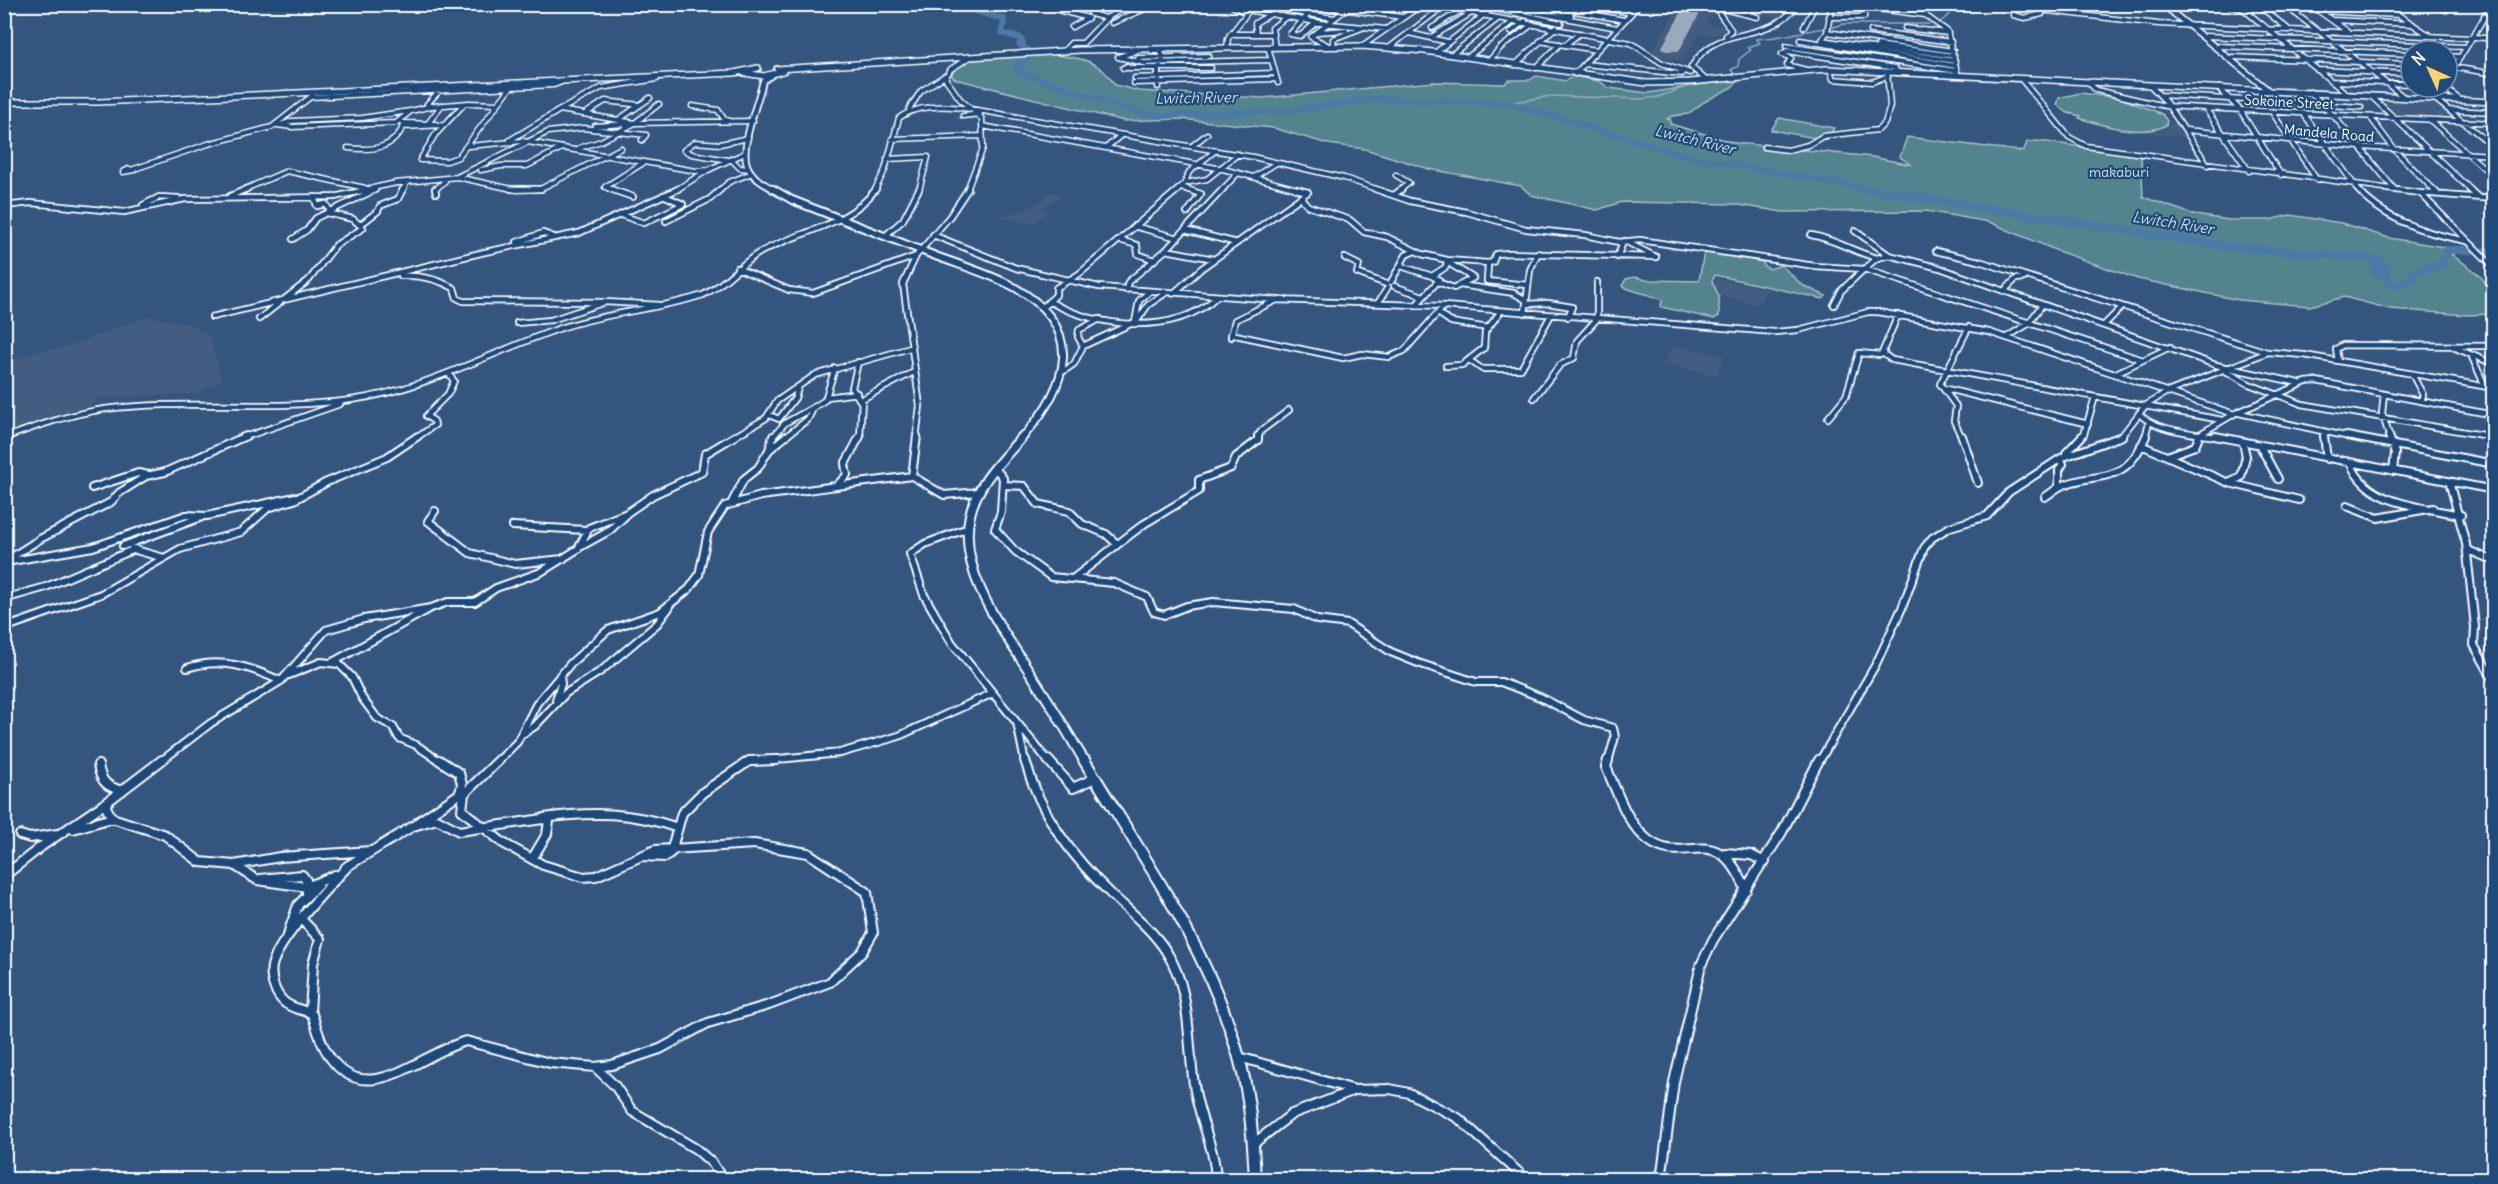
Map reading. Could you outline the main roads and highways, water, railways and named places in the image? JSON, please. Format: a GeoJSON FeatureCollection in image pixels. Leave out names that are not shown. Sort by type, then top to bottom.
{"type":"FeatureCollection","features":[{"type":"Feature","properties":{"kind":"highway"},"geometry":{"type":"LineString","coordinates":[[734,73],[758,77],[774,72],[801,69],[1037,52],[1138,54],[1206,48],[1362,46],[1436,52],[1646,83],[1706,80],[1806,70],[1834,69],[1888,74],[1956,66],[2021,79],[2493,102]]}},
{"type":"Feature","properties":{"kind":"highway"},"geometry":{"type":"LineString","coordinates":[[4,102],[99,102],[313,95],[734,73],[758,68],[774,72]]}},
{"type":"Feature","properties":{"kind":"highway"},"geometry":{"type":"LineString","coordinates":[[758,68],[752,71],[758,77]]}},
{"type":"Feature","properties":{"kind":"main road"},"geometry":{"type":"LineString","coordinates":[[2164,4],[2270,90]]}},
{"type":"Feature","properties":{"kind":"main road"},"geometry":{"type":"LineString","coordinates":[[2189,26],[2219,46],[2270,90]]}},
{"type":"Feature","properties":{"kind":"main road"},"geometry":{"type":"LineString","coordinates":[[758,77],[753,122],[745,153],[750,171],[780,195],[1011,285],[1046,304],[1053,319],[1061,339],[1064,371],[1059,389],[978,492],[968,528],[967,541],[983,591],[1184,926],[1219,998],[1239,1057],[1253,1144],[1255,1179]]}},
{"type":"Feature","properties":{"kind":"waterway","name":"Lwitch River"},"geometry":{"type":"LineString","coordinates":[[909,4],[921,4]]}},
{"type":"Feature","properties":{"kind":"waterway","name":"Lwitch River"},"geometry":{"type":"LineString","coordinates":[[934,4],[968,9],[1004,19],[1002,33],[1020,38],[1023,42],[1019,44],[1028,50],[1031,56],[1016,67],[1017,71],[1135,112],[1164,116],[1288,111],[1374,99],[1508,103],[1691,157],[1874,190]]}},
{"type":"Feature","properties":{"kind":"waterway"},"geometry":{"type":"LineString","coordinates":[[1939,23],[1963,4]]}},
{"type":"Feature","properties":{"kind":"waterway"},"geometry":{"type":"LineString","coordinates":[[1830,28],[1844,24],[1935,24]]}},
{"type":"Feature","properties":{"kind":"waterway"},"geometry":{"type":"LineString","coordinates":[[1736,76],[1731,70],[1738,66],[1739,59],[1751,50],[1748,47],[1760,43],[1756,39],[1826,28]]}},
{"type":"Feature","properties":{"kind":"waterway"},"geometry":{"type":"LineString","coordinates":[[1508,103],[1551,96],[1641,99],[1658,97],[1691,85],[1731,81]]}},
{"type":"Feature","properties":{"kind":"waterway","name":"Lwitch River"},"geometry":{"type":"LineString","coordinates":[[1865,189],[2230,247],[2368,258],[2379,261],[2387,269],[2377,267],[2374,272],[2386,276],[2392,285],[2399,285],[2412,278],[2413,272],[2441,265],[2447,250],[2472,250]]}},
{"type":"Feature","properties":{"kind":"waterway"},"geometry":{"type":"LineString","coordinates":[[2484,251],[2494,251]]}},
{"type":"Feature","properties":{"kind":"park label","name":"makaburi"},"geometry":{"type":"Point","coordinates":[2119,172]}}]}
